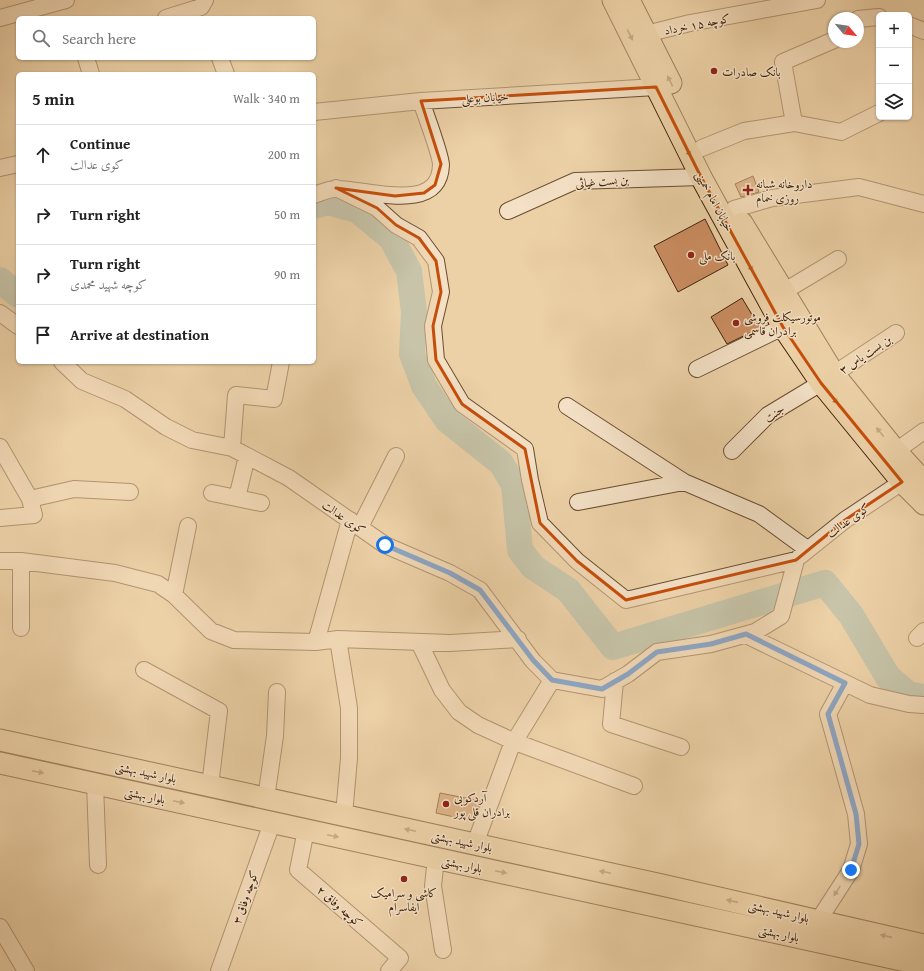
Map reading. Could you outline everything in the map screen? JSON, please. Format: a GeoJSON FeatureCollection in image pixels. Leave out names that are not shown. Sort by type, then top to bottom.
{"type":"FeatureCollection","features":[{"type":"Feature","properties":{"kind":"main road","name":"خیابان امام خمینی"},"geometry":{"type":"LineString","coordinates":[[612,0],[701,177],[783,327],[827,378],[924,482]]}},
{"type":"Feature","properties":{"kind":"main road","name":"خیابان امام خمینی"},"geometry":{"type":"LineString","coordinates":[[629,0],[702,148],[734,209],[782,292],[827,378],[902,482],[924,504]]}},
{"type":"Feature","properties":{"kind":"main road","name":"بلوار شهید بهشتی"},"geometry":{"type":"LineString","coordinates":[[0,740],[818,920],[923,948]]}},
{"type":"Feature","properties":{"kind":"main road","name":"بلوار بهشتی"},"geometry":{"type":"LineString","coordinates":[[0,763],[657,907],[899,965],[923,948]]}},
{"type":"Feature","properties":{"kind":"main road"},"geometry":{"type":"LineString","coordinates":[[657,907],[662,885]]}},
{"type":"Feature","properties":{"kind":"street"},"geometry":{"type":"LineString","coordinates":[[0,18],[66,0]]}},
{"type":"Feature","properties":{"kind":"street","name":"کوچه ۱۵ خرداد"},"geometry":{"type":"LineString","coordinates":[[646,34],[690,24],[817,0]]}},
{"type":"Feature","properties":{"kind":"street"},"geometry":{"type":"LineString","coordinates":[[174,16],[204,8]]}},
{"type":"Feature","properties":{"kind":"street"},"geometry":{"type":"LineString","coordinates":[[864,18],[876,17]]}},
{"type":"Feature","properties":{"kind":"street"},"geometry":{"type":"LineString","coordinates":[[912,26],[924,31]]}},
{"type":"Feature","properties":{"kind":"street"},"geometry":{"type":"LineString","coordinates":[[794,124],[783,62],[828,43]]}},
{"type":"Feature","properties":{"kind":"street"},"geometry":{"type":"LineString","coordinates":[[87,60],[90,72]]}},
{"type":"Feature","properties":{"kind":"street"},"geometry":{"type":"LineString","coordinates":[[221,60],[225,72]]}},
{"type":"Feature","properties":{"kind":"street","name":"خیابان بوعلی"},"geometry":{"type":"LineString","coordinates":[[316,112],[421,101],[656,87]]}},
{"type":"Feature","properties":{"kind":"street"},"geometry":{"type":"LineString","coordinates":[[316,194],[336,188],[395,196],[424,193],[435,185],[441,164],[421,101]]}},
{"type":"Feature","properties":{"kind":"street"},"geometry":{"type":"LineString","coordinates":[[702,148],[744,131],[794,124],[841,132],[876,114]]}},
{"type":"Feature","properties":{"kind":"street"},"geometry":{"type":"LineString","coordinates":[[0,168],[16,164]]}},
{"type":"Feature","properties":{"kind":"street","name":"بن بست غیاثی"},"geometry":{"type":"LineString","coordinates":[[508,211],[575,181],[701,177]]}},
{"type":"Feature","properties":{"kind":"street"},"geometry":{"type":"LineString","coordinates":[[734,209],[772,198],[858,187],[924,204]]}},
{"type":"Feature","properties":{"kind":"street"},"geometry":{"type":"LineString","coordinates":[[336,188],[377,208],[396,225],[419,238],[436,261],[441,292],[433,326],[436,360],[462,404],[525,449],[530,480],[540,522],[577,561],[626,600],[796,560],[781,616],[755,632],[711,644],[657,652],[602,689],[552,680],[514,742],[475,844]]}},
{"type":"Feature","properties":{"kind":"street"},"geometry":{"type":"LineString","coordinates":[[782,292],[838,259]]}},
{"type":"Feature","properties":{"kind":"street"},"geometry":{"type":"LineString","coordinates":[[0,313],[16,325]]}},
{"type":"Feature","properties":{"kind":"street"},"geometry":{"type":"LineString","coordinates":[[697,369],[783,327]]}},
{"type":"Feature","properties":{"kind":"street","name":"بن بست یاس ۳"},"geometry":{"type":"LineString","coordinates":[[827,378],[896,333]]}},
{"type":"Feature","properties":{"kind":"street","name":"کوی عدالت"},"geometry":{"type":"LineString","coordinates":[[64,364],[82,381],[125,399],[166,427],[192,440],[232,448],[289,478],[385,545],[450,573],[480,590],[533,660],[552,680]]}},
{"type":"Feature","properties":{"kind":"street"},"geometry":{"type":"LineString","coordinates":[[232,448],[236,395],[274,398],[281,364]]}},
{"type":"Feature","properties":{"kind":"street","name":"جنت"},"geometry":{"type":"LineString","coordinates":[[732,451],[768,416],[827,378]]}},
{"type":"Feature","properties":{"kind":"street"},"geometry":{"type":"LineString","coordinates":[[567,406],[684,482],[759,514],[807,549]]}},
{"type":"Feature","properties":{"kind":"street"},"geometry":{"type":"LineString","coordinates":[[896,451],[924,431]]}},
{"type":"Feature","properties":{"kind":"street"},"geometry":{"type":"LineString","coordinates":[[0,447],[30,499],[34,515],[0,518]]}},
{"type":"Feature","properties":{"kind":"street"},"geometry":{"type":"LineString","coordinates":[[237,498],[247,456]]}},
{"type":"Feature","properties":{"kind":"street"},"geometry":{"type":"LineString","coordinates":[[316,642],[355,524],[396,456]]}},
{"type":"Feature","properties":{"kind":"street"},"geometry":{"type":"LineString","coordinates":[[578,502],[684,482]]}},
{"type":"Feature","properties":{"kind":"street","name":"کوی عدالت"},"geometry":{"type":"LineString","coordinates":[[796,560],[807,549],[846,520],[902,482]]}},
{"type":"Feature","properties":{"kind":"street"},"geometry":{"type":"LineString","coordinates":[[30,499],[74,489],[130,492]]}},
{"type":"Feature","properties":{"kind":"street"},"geometry":{"type":"LineString","coordinates":[[212,493],[261,503]]}},
{"type":"Feature","properties":{"kind":"street"},"geometry":{"type":"LineString","coordinates":[[174,594],[188,526]]}},
{"type":"Feature","properties":{"kind":"street"},"geometry":{"type":"LineString","coordinates":[[0,561],[21,561],[114,573],[158,584],[174,594],[211,631],[234,640],[316,642],[338,639],[450,643],[518,639]]}},
{"type":"Feature","properties":{"kind":"street"},"geometry":{"type":"LineString","coordinates":[[21,561],[21,628]]}},
{"type":"Feature","properties":{"kind":"street"},"geometry":{"type":"LineString","coordinates":[[746,634],[870,695],[909,704],[924,705]]}},
{"type":"Feature","properties":{"kind":"street"},"geometry":{"type":"LineString","coordinates":[[338,639],[349,708],[348,758],[344,815]]}},
{"type":"Feature","properties":{"kind":"street"},"geometry":{"type":"LineString","coordinates":[[419,642],[442,690],[459,712],[478,725],[514,742],[634,786]]}},
{"type":"Feature","properties":{"kind":"street"},"geometry":{"type":"LineString","coordinates":[[144,670],[219,711],[210,786]]}},
{"type":"Feature","properties":{"kind":"street"},"geometry":{"type":"LineString","coordinates":[[615,681],[611,724],[681,746]]}},
{"type":"Feature","properties":{"kind":"street"},"geometry":{"type":"LineString","coordinates":[[818,920],[851,870],[859,844],[856,814],[828,714],[845,683]]}},
{"type":"Feature","properties":{"kind":"street"},"geometry":{"type":"LineString","coordinates":[[266,798],[275,736],[277,692]]}},
{"type":"Feature","properties":{"kind":"street"},"geometry":{"type":"LineString","coordinates":[[95,784],[98,865]]}},
{"type":"Feature","properties":{"kind":"street","name":"کوچه وفاق ۳"},"geometry":{"type":"LineString","coordinates":[[219,971],[272,823]]}},
{"type":"Feature","properties":{"kind":"street","name":"کوچه وفاق ۲"},"geometry":{"type":"LineString","coordinates":[[306,830],[298,870],[400,958],[389,971]]}},
{"type":"Feature","properties":{"kind":"street"},"geometry":{"type":"LineString","coordinates":[[436,858],[433,886],[443,950]]}},
{"type":"Feature","properties":{"kind":"street"},"geometry":{"type":"LineString","coordinates":[[0,927],[26,971]]}},
{"type":"Feature","properties":{"kind":"highlighted area"},"geometry":{"type":"Polygon","coordinates":[[[656,87],[701,177],[783,327],[821,383],[902,482],[845,520],[796,560],[626,600],[577,561],[540,523],[525,449],[462,404],[436,360],[433,326],[441,292],[436,261],[419,238],[396,225],[377,208],[336,188],[395,196],[424,193],[435,185],[441,164],[421,101],[656,87]]]}},
{"type":"Feature","properties":{"kind":"building","name":"داروخانه شبانه روزی خمام"},"geometry":{"type":"Polygon","coordinates":[[[753,176],[759,192],[741,197],[735,184],[753,176]]]}},
{"type":"Feature","properties":{"kind":"building","name":"بانک ملی"},"geometry":{"type":"Polygon","coordinates":[[[705,219],[728,265],[678,292],[654,246],[705,219]]]}},
{"type":"Feature","properties":{"kind":"building","name":"موتورسیکلت فروشی برادران قاسمی"},"geometry":{"type":"Polygon","coordinates":[[[742,298],[760,328],[727,344],[711,317],[742,298]]]}},
{"type":"Feature","properties":{"kind":"building"},"geometry":{"type":"Polygon","coordinates":[[[440,793],[481,801],[473,821],[436,813],[440,793]]]}},
{"type":"Feature","properties":{"kind":"waterway"},"geometry":{"type":"LineString","coordinates":[[316,205],[327,202],[357,210],[391,238],[409,271],[414,312],[412,354],[424,386],[447,420],[501,463],[514,485],[520,550],[533,567],[568,590],[613,647],[825,583],[851,615],[888,677],[908,694],[924,697]]}},
{"type":"Feature","properties":{"kind":"waterway"},"geometry":{"type":"LineString","coordinates":[[0,280],[16,293]]}},
{"type":"Feature","properties":{"kind":"place","name":"بانک صادرات"},"geometry":{"type":"Point","coordinates":[714,71]}},
{"type":"Feature","properties":{"kind":"place","name":"داروخانه شبانه روزی خمام"},"geometry":{"type":"Point","coordinates":[748,190]}},
{"type":"Feature","properties":{"kind":"place","name":"بانک ملی"},"geometry":{"type":"Point","coordinates":[691,255]}},
{"type":"Feature","properties":{"kind":"place","name":"موتورسیکلت فروشی برادران قاسمی"},"geometry":{"type":"Point","coordinates":[736,323]}},
{"type":"Feature","properties":{"kind":"place","name":"آردکوبی برادران قلی پور"},"geometry":{"type":"Point","coordinates":[446,804]}},
{"type":"Feature","properties":{"kind":"place","name":"کاشی و سرامیک ایفاسرام"},"geometry":{"type":"Point","coordinates":[404,879]}},
{"type":"Feature","properties":{"kind":"route"},"geometry":{"type":"LineString","coordinates":[[385,545],[450,573],[480,590],[533,660],[552,680],[602,689],[628,674],[657,652],[711,644],[746,634],[845,683],[828,714],[856,814],[859,844],[851,870]]}}]}
